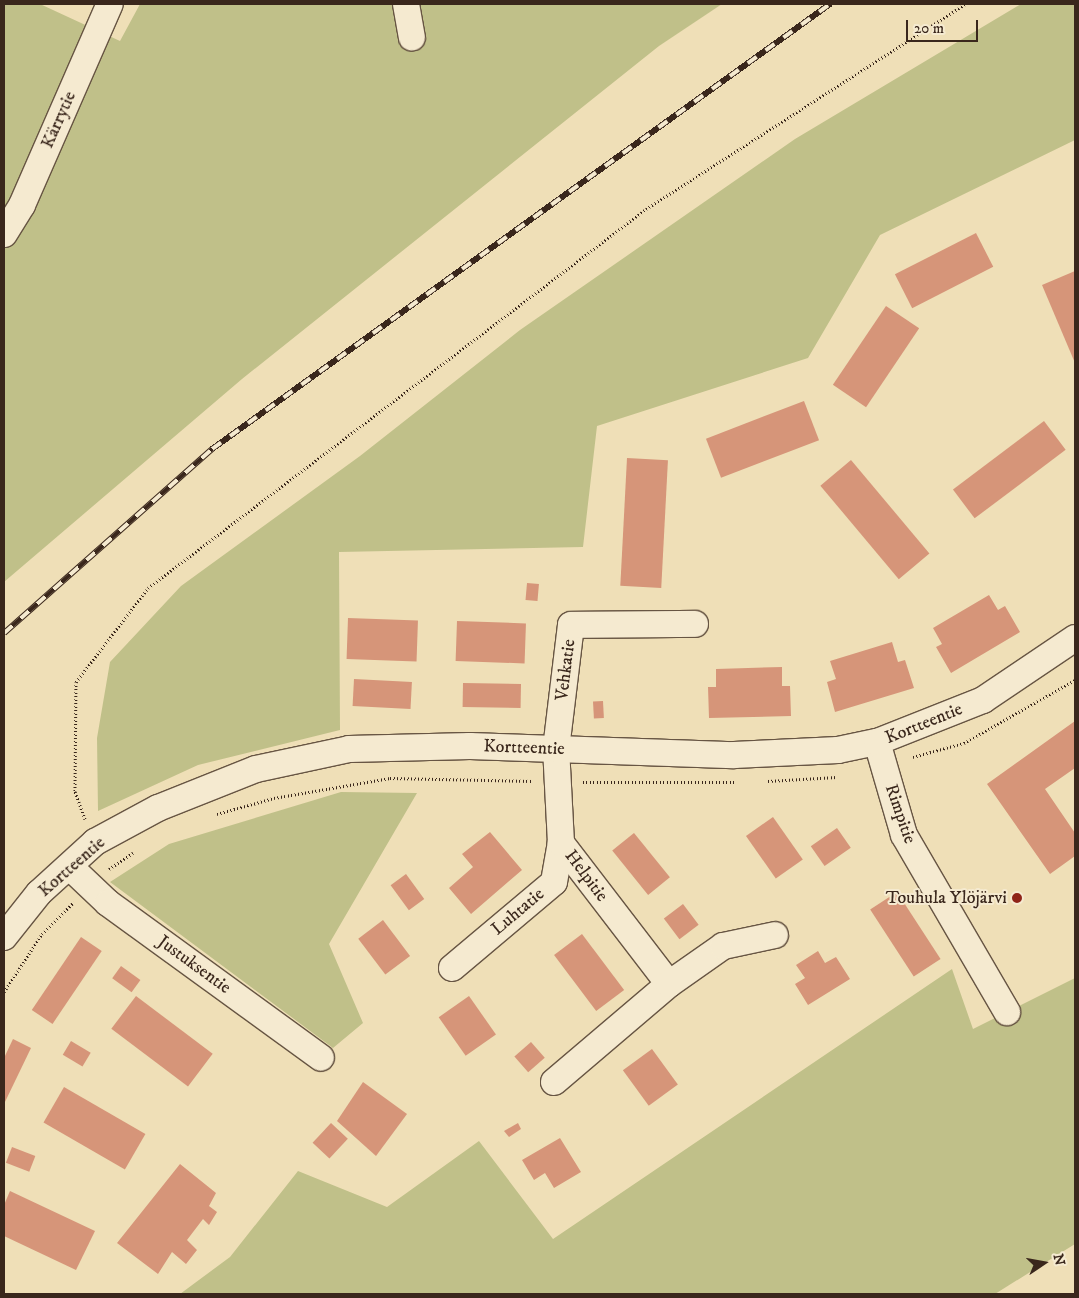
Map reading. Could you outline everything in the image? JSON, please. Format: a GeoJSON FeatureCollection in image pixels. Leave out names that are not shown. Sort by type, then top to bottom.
{"type":"FeatureCollection","features":[{"type":"Feature","properties":{"kind":"street","name":"Kärrytie"},"geometry":{"type":"LineString","coordinates":[[4,234],[22,205],[110,4]]}},
{"type":"Feature","properties":{"kind":"street"},"geometry":{"type":"LineString","coordinates":[[406,4],[412,37]]}},
{"type":"Feature","properties":{"kind":"street","name":"Vehkatie"},"geometry":{"type":"LineString","coordinates":[[556,749],[571,625],[695,624]]}},
{"type":"Feature","properties":{"kind":"street","name":"Kortteentie"},"geometry":{"type":"LineString","coordinates":[[4,938],[39,893],[70,867],[95,842],[158,808],[256,769],[349,749],[556,749],[734,755],[838,750],[881,753],[983,700],[1075,638]]}},
{"type":"Feature","properties":{"kind":"street","name":"Helpitie"},"geometry":{"type":"LineString","coordinates":[[556,749],[560,782],[561,843],[668,984]]}},
{"type":"Feature","properties":{"kind":"street","name":"Rimpitie"},"geometry":{"type":"LineString","coordinates":[[881,753],[910,846],[1007,1012]]}},
{"type":"Feature","properties":{"kind":"street","name":"Luhtatie"},"geometry":{"type":"LineString","coordinates":[[452,968],[554,882],[561,843]]}},
{"type":"Feature","properties":{"kind":"street","name":"Justuksentie"},"geometry":{"type":"LineString","coordinates":[[70,867],[108,903],[321,1058]]}},
{"type":"Feature","properties":{"kind":"street"},"geometry":{"type":"LineString","coordinates":[[554,1082],[668,984],[723,946],[775,935]]}},
{"type":"Feature","properties":{"kind":"path"},"geometry":{"type":"LineString","coordinates":[[95,842],[75,791],[76,682],[148,588],[646,209],[965,4]]}},
{"type":"Feature","properties":{"kind":"path"},"geometry":{"type":"LineString","coordinates":[[881,753],[964,743],[1075,680]]}},
{"type":"Feature","properties":{"kind":"path"},"geometry":{"type":"LineString","coordinates":[[765,781],[841,776]]}},
{"type":"Feature","properties":{"kind":"path"},"geometry":{"type":"LineString","coordinates":[[206,817],[274,798],[390,778],[560,782],[746,782]]}},
{"type":"Feature","properties":{"kind":"path"},"geometry":{"type":"LineString","coordinates":[[4,992],[42,934],[90,885],[141,848]]}},
{"type":"Feature","properties":{"kind":"green space"},"geometry":{"type":"Polygon","coordinates":[[[4,4],[40,4],[120,41],[140,4],[722,4],[659,46],[242,379],[4,582],[4,4]]]}},
{"type":"Feature","properties":{"kind":"green space"},"geometry":{"type":"Polygon","coordinates":[[[1021,4],[1075,4],[1075,140],[880,235],[808,358],[597,426],[583,547],[339,552],[340,730],[198,765],[98,811],[97,738],[110,662],[181,586],[360,456],[520,330],[795,139],[1021,4]]]}},
{"type":"Feature","properties":{"kind":"green space"},"geometry":{"type":"Polygon","coordinates":[[[341,792],[417,793],[329,944],[363,1023],[333,1048],[110,882],[169,844],[341,792]]]}},
{"type":"Feature","properties":{"kind":"green space"},"geometry":{"type":"Polygon","coordinates":[[[952,969],[973,1029],[1075,978],[1075,1244],[995,1294],[180,1294],[230,1257],[298,1171],[387,1207],[479,1141],[553,1239],[952,969]]]}},
{"type":"Feature","properties":{"kind":"building"},"geometry":{"type":"Polygon","coordinates":[[[976,233],[993,267],[912,308],[895,274],[976,233]]]}},
{"type":"Feature","properties":{"kind":"building"},"geometry":{"type":"Polygon","coordinates":[[[1075,271],[1075,363],[1042,285],[1075,271]]]}},
{"type":"Feature","properties":{"kind":"building"},"geometry":{"type":"Polygon","coordinates":[[[886,306],[919,328],[866,407],[833,385],[886,306]]]}},
{"type":"Feature","properties":{"kind":"building"},"geometry":{"type":"Polygon","coordinates":[[[804,401],[819,440],[721,478],[706,439],[804,401]]]}},
{"type":"Feature","properties":{"kind":"building"},"geometry":{"type":"Polygon","coordinates":[[[1044,421],[1066,450],[975,518],[953,490],[1044,421]]]}},
{"type":"Feature","properties":{"kind":"building"},"geometry":{"type":"Polygon","coordinates":[[[627,458],[668,460],[661,588],[620,586],[627,458]]]}},
{"type":"Feature","properties":{"kind":"building"},"geometry":{"type":"Polygon","coordinates":[[[851,460],[929,553],[899,579],[820,486],[851,460]]]}},
{"type":"Feature","properties":{"kind":"building"},"geometry":{"type":"Polygon","coordinates":[[[527,583],[539,584],[537,601],[526,600],[527,583]]]}},
{"type":"Feature","properties":{"kind":"building"},"geometry":{"type":"Polygon","coordinates":[[[989,595],[998,610],[1005,606],[1020,632],[951,673],[936,647],[942,644],[933,628],[989,595]]]}},
{"type":"Feature","properties":{"kind":"building"},"geometry":{"type":"Polygon","coordinates":[[[348,618],[418,620],[417,661],[347,659],[348,618]]]}},
{"type":"Feature","properties":{"kind":"building"},"geometry":{"type":"Polygon","coordinates":[[[457,621],[526,623],[525,663],[456,661],[457,621]]]}},
{"type":"Feature","properties":{"kind":"building"},"geometry":{"type":"Polygon","coordinates":[[[892,642],[898,662],[905,660],[914,688],[835,712],[827,682],[836,679],[830,661],[892,642]]]}},
{"type":"Feature","properties":{"kind":"building"},"geometry":{"type":"Polygon","coordinates":[[[782,667],[782,686],[790,686],[791,716],[709,718],[708,687],[716,687],[716,669],[782,667]]]}},
{"type":"Feature","properties":{"kind":"building"},"geometry":{"type":"Polygon","coordinates":[[[354,679],[412,682],[411,709],[353,706],[354,679]]]}},
{"type":"Feature","properties":{"kind":"building"},"geometry":{"type":"Polygon","coordinates":[[[463,683],[521,684],[521,708],[463,707],[463,683]]]}},
{"type":"Feature","properties":{"kind":"building"},"geometry":{"type":"Polygon","coordinates":[[[603,701],[604,718],[594,719],[593,702],[603,701]]]}},
{"type":"Feature","properties":{"kind":"building"},"geometry":{"type":"Polygon","coordinates":[[[1075,721],[1075,768],[1045,789],[1075,833],[1075,856],[1050,874],[987,784],[1075,721]]]}},
{"type":"Feature","properties":{"kind":"building"},"geometry":{"type":"Polygon","coordinates":[[[773,817],[803,860],[776,879],[746,836],[773,817]]]}},
{"type":"Feature","properties":{"kind":"building"},"geometry":{"type":"Polygon","coordinates":[[[837,828],[851,848],[825,866],[811,846],[837,828]]]}},
{"type":"Feature","properties":{"kind":"building"},"geometry":{"type":"Polygon","coordinates":[[[490,832],[522,870],[471,914],[449,888],[473,867],[462,854],[490,832]]]}},
{"type":"Feature","properties":{"kind":"building"},"geometry":{"type":"Polygon","coordinates":[[[634,833],[670,877],[648,895],[612,851],[634,833]]]}},
{"type":"Feature","properties":{"kind":"building"},"geometry":{"type":"Polygon","coordinates":[[[406,874],[424,899],[409,910],[391,885],[406,874]]]}},
{"type":"Feature","properties":{"kind":"building"},"geometry":{"type":"Polygon","coordinates":[[[897,892],[941,959],[914,977],[870,909],[897,892]]]}},
{"type":"Feature","properties":{"kind":"building"},"geometry":{"type":"Polygon","coordinates":[[[683,904],[699,925],[679,939],[664,918],[683,904]]]}},
{"type":"Feature","properties":{"kind":"building"},"geometry":{"type":"Polygon","coordinates":[[[383,920],[410,956],[385,975],[358,939],[383,920]]]}},
{"type":"Feature","properties":{"kind":"building"},"geometry":{"type":"Polygon","coordinates":[[[582,934],[624,990],[596,1011],[554,955],[582,934]]]}},
{"type":"Feature","properties":{"kind":"building"},"geometry":{"type":"Polygon","coordinates":[[[81,937],[102,951],[53,1024],[32,1010],[81,937]]]}},
{"type":"Feature","properties":{"kind":"building"},"geometry":{"type":"Polygon","coordinates":[[[818,951],[825,963],[836,957],[850,979],[808,1005],[795,984],[805,978],[796,965],[818,951]]]}},
{"type":"Feature","properties":{"kind":"building"},"geometry":{"type":"Polygon","coordinates":[[[121,966],[140,980],[132,992],[112,978],[121,966]]]}},
{"type":"Feature","properties":{"kind":"building"},"geometry":{"type":"Polygon","coordinates":[[[136,996],[213,1054],[188,1087],[111,1029],[136,996]]]}},
{"type":"Feature","properties":{"kind":"building"},"geometry":{"type":"Polygon","coordinates":[[[469,996],[496,1035],[466,1056],[439,1017],[469,996]]]}},
{"type":"Feature","properties":{"kind":"building"},"geometry":{"type":"Polygon","coordinates":[[[13,1039],[31,1048],[4,1104],[4,1058],[13,1039]]]}},
{"type":"Feature","properties":{"kind":"building"},"geometry":{"type":"Polygon","coordinates":[[[71,1041],[91,1053],[82,1067],[63,1055],[71,1041]]]}},
{"type":"Feature","properties":{"kind":"building"},"geometry":{"type":"Polygon","coordinates":[[[531,1042],[545,1058],[528,1072],[514,1056],[531,1042]]]}},
{"type":"Feature","properties":{"kind":"building"},"geometry":{"type":"Polygon","coordinates":[[[652,1049],[678,1085],[649,1106],[623,1070],[652,1049]]]}},
{"type":"Feature","properties":{"kind":"building"},"geometry":{"type":"Polygon","coordinates":[[[363,1082],[407,1114],[376,1156],[337,1121],[363,1082]]]}},
{"type":"Feature","properties":{"kind":"building"},"geometry":{"type":"Polygon","coordinates":[[[64,1087],[145,1134],[125,1170],[43,1123],[64,1087]]]}},
{"type":"Feature","properties":{"kind":"building"},"geometry":{"type":"Polygon","coordinates":[[[331,1123],[348,1139],[329,1158],[313,1143],[331,1123]]]}},
{"type":"Feature","properties":{"kind":"building"},"geometry":{"type":"Polygon","coordinates":[[[518,1123],[521,1129],[509,1137],[504,1131],[518,1123]]]}},
{"type":"Feature","properties":{"kind":"building"},"geometry":{"type":"Polygon","coordinates":[[[560,1138],[581,1172],[554,1188],[545,1173],[534,1180],[522,1160],[560,1138]]]}},
{"type":"Feature","properties":{"kind":"building"},"geometry":{"type":"Polygon","coordinates":[[[12,1147],[35,1156],[29,1172],[6,1163],[12,1147]]]}},
{"type":"Feature","properties":{"kind":"building"},"geometry":{"type":"Polygon","coordinates":[[[180,1164],[216,1193],[209,1206],[217,1212],[209,1225],[203,1219],[187,1240],[197,1250],[186,1264],[172,1252],[158,1274],[117,1243],[180,1164]]]}},
{"type":"Feature","properties":{"kind":"building"},"geometry":{"type":"Polygon","coordinates":[[[10,1191],[95,1231],[76,1270],[4,1236],[4,1205],[10,1191]]]}},
{"type":"Feature","properties":{"kind":"railway"},"geometry":{"type":"LineString","coordinates":[[4,633],[212,449],[830,4]]}},
{"type":"Feature","properties":{"kind":"place","name":"Touhula Ylöjärvi"},"geometry":{"type":"Point","coordinates":[1017,898]}}]}
